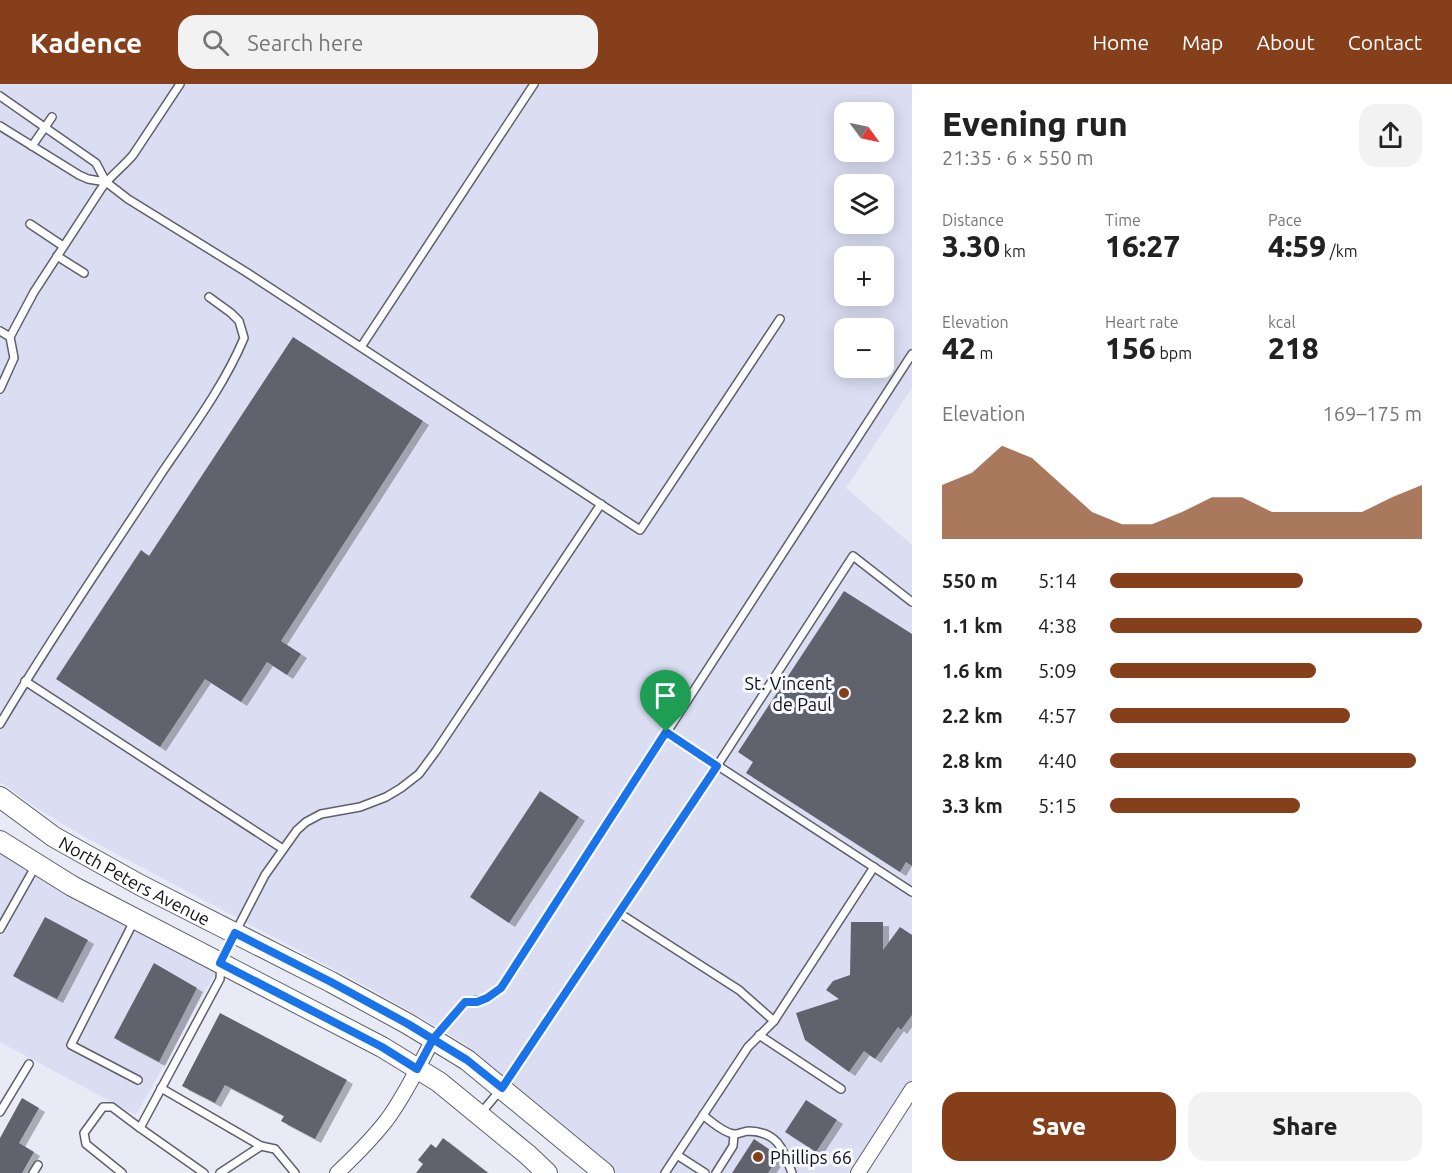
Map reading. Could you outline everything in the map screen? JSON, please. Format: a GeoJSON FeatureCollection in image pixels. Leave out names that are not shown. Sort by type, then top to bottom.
{"type":"FeatureCollection","features":[{"type":"Feature","properties":{"kind":"main road","name":"North Peters Avenue"},"geometry":{"type":"LineString","coordinates":[[0,797],[54,837],[140,885],[331,982],[467,1060],[604,1173]]}},
{"type":"Feature","properties":{"kind":"main road","name":"North Peters Avenue"},"geometry":{"type":"LineString","coordinates":[[0,841],[72,886],[382,1047],[445,1085],[547,1173]]}},
{"type":"Feature","properties":{"kind":"street"},"geometry":{"type":"LineString","coordinates":[[337,1173],[359,1152],[387,1119],[433,1039]]}},
{"type":"Feature","properties":{"kind":"street"},"geometry":{"type":"LineString","coordinates":[[858,1173],[910,1098]]}},
{"type":"Feature","properties":{"kind":"lane"},"geometry":{"type":"LineString","coordinates":[[1,385],[14,358],[10,337],[34,292],[106,182],[126,164],[180,84]]}},
{"type":"Feature","properties":{"kind":"lane"},"geometry":{"type":"LineString","coordinates":[[361,347],[534,84]]}},
{"type":"Feature","properties":{"kind":"lane"},"geometry":{"type":"LineString","coordinates":[[0,96],[96,163],[106,182]]}},
{"type":"Feature","properties":{"kind":"lane"},"geometry":{"type":"LineString","coordinates":[[32,146],[52,117]]}},
{"type":"Feature","properties":{"kind":"lane"},"geometry":{"type":"LineString","coordinates":[[0,126],[83,177],[106,182],[157,218],[230,262],[640,530],[780,319]]}},
{"type":"Feature","properties":{"kind":"lane"},"geometry":{"type":"LineString","coordinates":[[30,224],[63,246]]}},
{"type":"Feature","properties":{"kind":"lane"},"geometry":{"type":"LineString","coordinates":[[57,256],[84,273]]}},
{"type":"Feature","properties":{"kind":"lane"},"geometry":{"type":"LineString","coordinates":[[0,724],[25,681],[236,358],[244,338],[238,321],[231,313],[208,297]]}},
{"type":"Feature","properties":{"kind":"lane"},"geometry":{"type":"LineString","coordinates":[[0,331],[10,337]]}},
{"type":"Feature","properties":{"kind":"lane"},"geometry":{"type":"LineString","coordinates":[[433,1039],[465,1002],[477,1002],[501,988],[912,354]]}},
{"type":"Feature","properties":{"kind":"lane"},"geometry":{"type":"LineString","coordinates":[[140,1128],[220,980],[220,963],[265,874],[297,830],[311,819],[326,813],[371,804],[402,788],[419,774],[601,504]]}},
{"type":"Feature","properties":{"kind":"lane"},"geometry":{"type":"LineString","coordinates":[[480,1114],[502,1088],[619,913],[853,556],[912,602]]}},
{"type":"Feature","properties":{"kind":"lane"},"geometry":{"type":"LineString","coordinates":[[25,681],[283,849]]}},
{"type":"Feature","properties":{"kind":"lane"},"geometry":{"type":"LineString","coordinates":[[666,732],[912,892]]}},
{"type":"Feature","properties":{"kind":"lane"},"geometry":{"type":"LineString","coordinates":[[0,929],[36,864]]}},
{"type":"Feature","properties":{"kind":"lane"},"geometry":{"type":"LineString","coordinates":[[665,1173],[748,1047],[774,1021],[874,867]]}},
{"type":"Feature","properties":{"kind":"lane"},"geometry":{"type":"LineString","coordinates":[[619,913],[740,990],[774,1021]]}},
{"type":"Feature","properties":{"kind":"lane"},"geometry":{"type":"LineString","coordinates":[[135,919],[71,1045],[138,1080]]}},
{"type":"Feature","properties":{"kind":"lane"},"geometry":{"type":"LineString","coordinates":[[759,1035],[842,1089]]}},
{"type":"Feature","properties":{"kind":"lane"},"geometry":{"type":"LineString","coordinates":[[0,1112],[29,1064]]}},
{"type":"Feature","properties":{"kind":"lane"},"geometry":{"type":"LineString","coordinates":[[161,1088],[261,1146],[275,1149],[295,1173]]}},
{"type":"Feature","properties":{"kind":"lane"},"geometry":{"type":"LineString","coordinates":[[123,1173],[86,1144],[84,1133],[103,1107],[112,1107],[204,1173]]}},
{"type":"Feature","properties":{"kind":"lane"},"geometry":{"type":"LineString","coordinates":[[703,1115],[723,1130],[734,1134],[746,1131],[763,1133],[772,1137],[783,1149],[792,1173]]}},
{"type":"Feature","properties":{"kind":"lane"},"geometry":{"type":"LineString","coordinates":[[716,1173],[733,1146],[734,1134]]}},
{"type":"Feature","properties":{"kind":"lane"},"geometry":{"type":"LineString","coordinates":[[220,1173],[261,1146]]}},
{"type":"Feature","properties":{"kind":"lane"},"geometry":{"type":"LineString","coordinates":[[677,1155],[705,1173]]}},
{"type":"Feature","properties":{"kind":"lane"},"geometry":{"type":"LineString","coordinates":[[33,1173],[38,1165]]}},
{"type":"Feature","properties":{"kind":"shaded area"},"geometry":{"type":"Polygon","coordinates":[[[0,84],[912,84],[912,388],[846,488],[912,545],[912,1089],[860,1173],[604,1173],[467,1060],[473,1050],[465,1044],[360,983],[81,835],[0,782],[0,84]]]}},
{"type":"Feature","properties":{"kind":"shaded area"},"geometry":{"type":"Polygon","coordinates":[[[0,841],[221,963],[136,1115],[0,1042],[0,841]]]}},
{"type":"Feature","properties":{"kind":"building"},"geometry":{"type":"Polygon","coordinates":[[[293,337],[423,421],[281,641],[301,654],[287,675],[267,662],[241,702],[205,679],[160,747],[56,679],[141,550],[149,556],[293,337]]]}},
{"type":"Feature","properties":{"kind":"building","name":"St. Vincent de Paul"},"geometry":{"type":"Polygon","coordinates":[[[844,591],[912,634],[912,866],[906,862],[900,872],[746,773],[753,762],[738,752],[844,591]]]}},
{"type":"Feature","properties":{"kind":"building"},"geometry":{"type":"Polygon","coordinates":[[[540,791],[579,817],[509,923],[470,897],[540,791]]]}},
{"type":"Feature","properties":{"kind":"building"},"geometry":{"type":"Polygon","coordinates":[[[45,917],[88,940],[57,999],[13,976],[45,917]]]}},
{"type":"Feature","properties":{"kind":"building"},"geometry":{"type":"Polygon","coordinates":[[[851,922],[883,922],[883,950],[900,927],[912,935],[912,1015],[901,1030],[898,1027],[875,1059],[864,1051],[849,1072],[805,1040],[796,1013],[839,999],[826,990],[833,981],[850,975],[851,922]]]}},
{"type":"Feature","properties":{"kind":"building"},"geometry":{"type":"Polygon","coordinates":[[[154,963],[197,988],[159,1062],[114,1038],[154,963]]]}},
{"type":"Feature","properties":{"kind":"building"},"geometry":{"type":"Polygon","coordinates":[[[220,1013],[347,1080],[315,1139],[281,1121],[284,1116],[225,1085],[215,1103],[182,1086],[220,1013]]]}},
{"type":"Feature","properties":{"kind":"building"},"geometry":{"type":"Polygon","coordinates":[[[22,1098],[39,1108],[19,1143],[34,1152],[22,1173],[0,1173],[0,1138],[22,1098]]]}},
{"type":"Feature","properties":{"kind":"building"},"geometry":{"type":"Polygon","coordinates":[[[806,1100],[837,1120],[816,1152],[785,1132],[806,1100]]]}},
{"type":"Feature","properties":{"kind":"building"},"geometry":{"type":"Polygon","coordinates":[[[443,1138],[488,1173],[416,1173],[423,1164],[418,1160],[431,1144],[436,1148],[443,1138]]]}},
{"type":"Feature","properties":{"kind":"building"},"geometry":{"type":"Polygon","coordinates":[[[754,1139],[779,1156],[768,1173],[732,1173],[754,1139]]]}},
{"type":"Feature","properties":{"kind":"place","name":"St. Vincent de Paul"},"geometry":{"type":"Point","coordinates":[844,693]}},
{"type":"Feature","properties":{"kind":"place","name":"Phillips 66"},"geometry":{"type":"Point","coordinates":[758,1157]}},
{"type":"Feature","properties":{"kind":"route"},"geometry":{"type":"LineString","coordinates":[[666,732],[501,988],[477,1002],[465,1002],[433,1039],[417,1069],[382,1047],[220,963],[235,933],[408,1024],[433,1039],[467,1060],[502,1088],[717,766],[666,732]]}}]}
